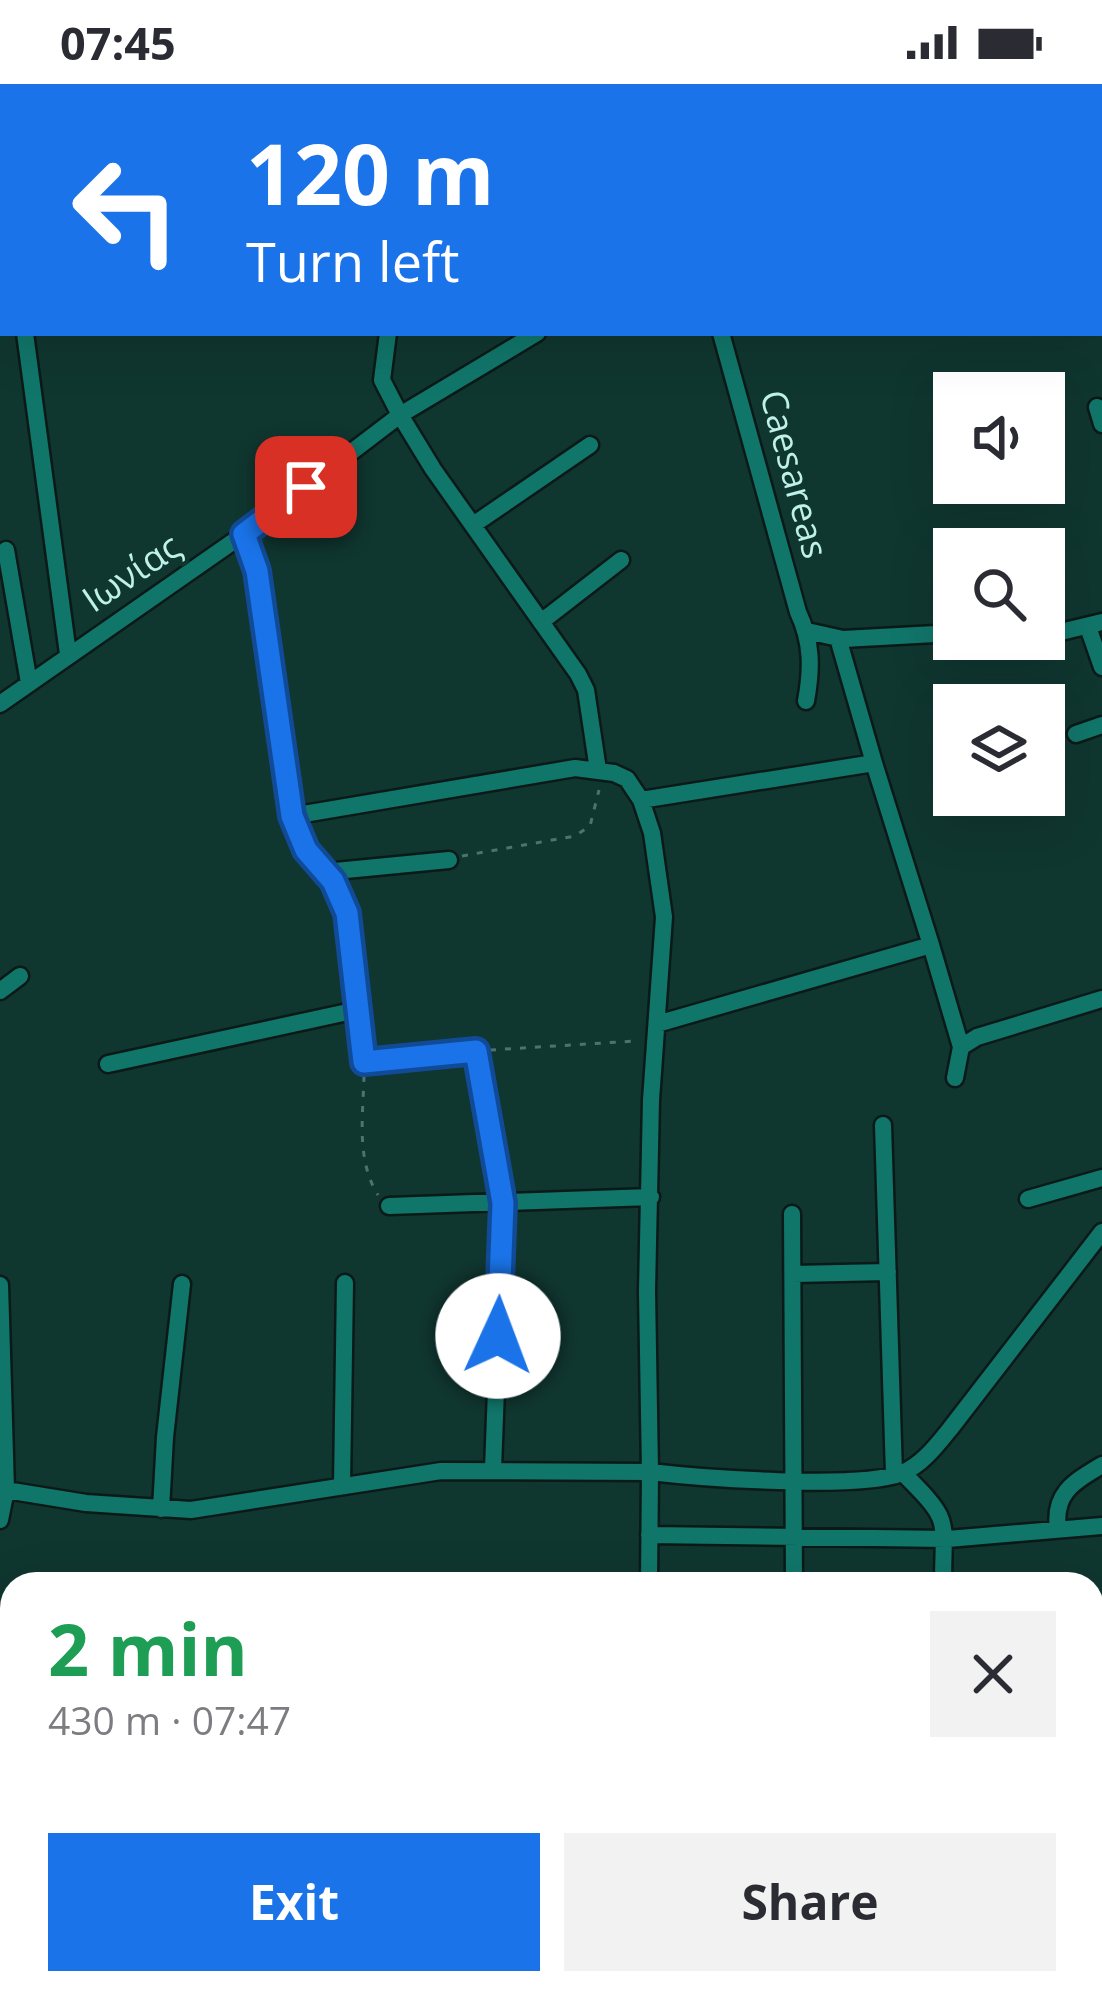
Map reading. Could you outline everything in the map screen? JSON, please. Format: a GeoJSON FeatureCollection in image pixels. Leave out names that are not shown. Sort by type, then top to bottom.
{"type":"FeatureCollection","features":[{"type":"Feature","properties":{"kind":"street"},"geometry":{"type":"LineString","coordinates":[[25,336],[68,654]]}},
{"type":"Feature","properties":{"kind":"street"},"geometry":{"type":"LineString","coordinates":[[388,336],[382,380],[472,525],[586,690],[598,770]]}},
{"type":"Feature","properties":{"kind":"street","name":"Ιωνίας"},"geometry":{"type":"LineString","coordinates":[[0,704],[244,534],[400,415],[532,336]]}},
{"type":"Feature","properties":{"kind":"street","name":"Caesareas"},"geometry":{"type":"LineString","coordinates":[[722,336],[807,631],[812,669],[806,701]]}},
{"type":"Feature","properties":{"kind":"street"},"geometry":{"type":"LineString","coordinates":[[472,525],[590,446]]}},
{"type":"Feature","properties":{"kind":"street"},"geometry":{"type":"LineString","coordinates":[[244,534],[260,588],[292,816],[306,850],[325,872],[347,913],[364,1062],[476,1051],[503,1203],[493,1469]]}},
{"type":"Feature","properties":{"kind":"street"},"geometry":{"type":"LineString","coordinates":[[6,550],[29,683]]}},
{"type":"Feature","properties":{"kind":"street"},"geometry":{"type":"LineString","coordinates":[[541,622],[621,560]]}},
{"type":"Feature","properties":{"kind":"street"},"geometry":{"type":"LineString","coordinates":[[1065,631],[1095,625],[1102,667]]}},
{"type":"Feature","properties":{"kind":"street"},"geometry":{"type":"LineString","coordinates":[[807,631],[838,638],[933,634]]}},
{"type":"Feature","properties":{"kind":"street"},"geometry":{"type":"LineString","coordinates":[[838,638],[961,1047],[955,1078]]}},
{"type":"Feature","properties":{"kind":"street"},"geometry":{"type":"LineString","coordinates":[[1076,734],[1102,725]]}},
{"type":"Feature","properties":{"kind":"street"},"geometry":{"type":"LineString","coordinates":[[640,800],[874,763]]}},
{"type":"Feature","properties":{"kind":"street"},"geometry":{"type":"LineString","coordinates":[[292,816],[575,768],[627,779],[640,800],[652,833],[664,917],[646,1383],[649,1572]]}},
{"type":"Feature","properties":{"kind":"street"},"geometry":{"type":"LineString","coordinates":[[325,872],[449,860]]}},
{"type":"Feature","properties":{"kind":"street"},"geometry":{"type":"LineString","coordinates":[[656,1032],[931,945]]}},
{"type":"Feature","properties":{"kind":"street"},"geometry":{"type":"LineString","coordinates":[[0,991],[20,976]]}},
{"type":"Feature","properties":{"kind":"street"},"geometry":{"type":"LineString","coordinates":[[961,1047],[977,1037],[1102,998]]}},
{"type":"Feature","properties":{"kind":"street"},"geometry":{"type":"LineString","coordinates":[[108,1064],[357,1010]]}},
{"type":"Feature","properties":{"kind":"street"},"geometry":{"type":"LineString","coordinates":[[884,1125],[898,1473],[938,1508],[948,1539],[944,1572]]}},
{"type":"Feature","properties":{"kind":"street"},"geometry":{"type":"LineString","coordinates":[[1028,1199],[1102,1178]]}},
{"type":"Feature","properties":{"kind":"street"},"geometry":{"type":"LineString","coordinates":[[389,1206],[651,1197]]}},
{"type":"Feature","properties":{"kind":"street"},"geometry":{"type":"LineString","coordinates":[[792,1214],[794,1572]]}},
{"type":"Feature","properties":{"kind":"street"},"geometry":{"type":"LineString","coordinates":[[6,1490],[86,1503],[221,1508],[441,1471],[650,1472],[794,1480],[865,1480],[898,1473],[927,1456],[950,1429],[1102,1232]]}},
{"type":"Feature","properties":{"kind":"street"},"geometry":{"type":"LineString","coordinates":[[793,1274],[888,1272]]}},
{"type":"Feature","properties":{"kind":"street"},"geometry":{"type":"LineString","coordinates":[[342,1485],[345,1283]]}},
{"type":"Feature","properties":{"kind":"street"},"geometry":{"type":"LineString","coordinates":[[161,1509],[182,1284]]}},
{"type":"Feature","properties":{"kind":"street"},"geometry":{"type":"LineString","coordinates":[[0,1285],[6,1490],[0,1520]]}},
{"type":"Feature","properties":{"kind":"street"},"geometry":{"type":"LineString","coordinates":[[1058,1529],[1057,1502],[1064,1490],[1102,1465]]}},
{"type":"Feature","properties":{"kind":"street"},"geometry":{"type":"LineString","coordinates":[[650,1535],[948,1539],[1102,1526]]}},
{"type":"Feature","properties":{"kind":"path"},"geometry":{"type":"LineString","coordinates":[[449,860],[575,836],[590,826],[596,814],[598,770]]}},
{"type":"Feature","properties":{"kind":"path"},"geometry":{"type":"LineString","coordinates":[[476,1051],[656,1032]]}},
{"type":"Feature","properties":{"kind":"path"},"geometry":{"type":"LineString","coordinates":[[364,1062],[363,1153],[375,1192],[389,1206]]}},
{"type":"Feature","properties":{"kind":"route"},"geometry":{"type":"LineString","coordinates":[[306,487],[244,534],[257,571],[292,816],[306,850],[333,881],[347,913],[364,1062],[476,1051],[503,1203],[498,1336]]}}]}
